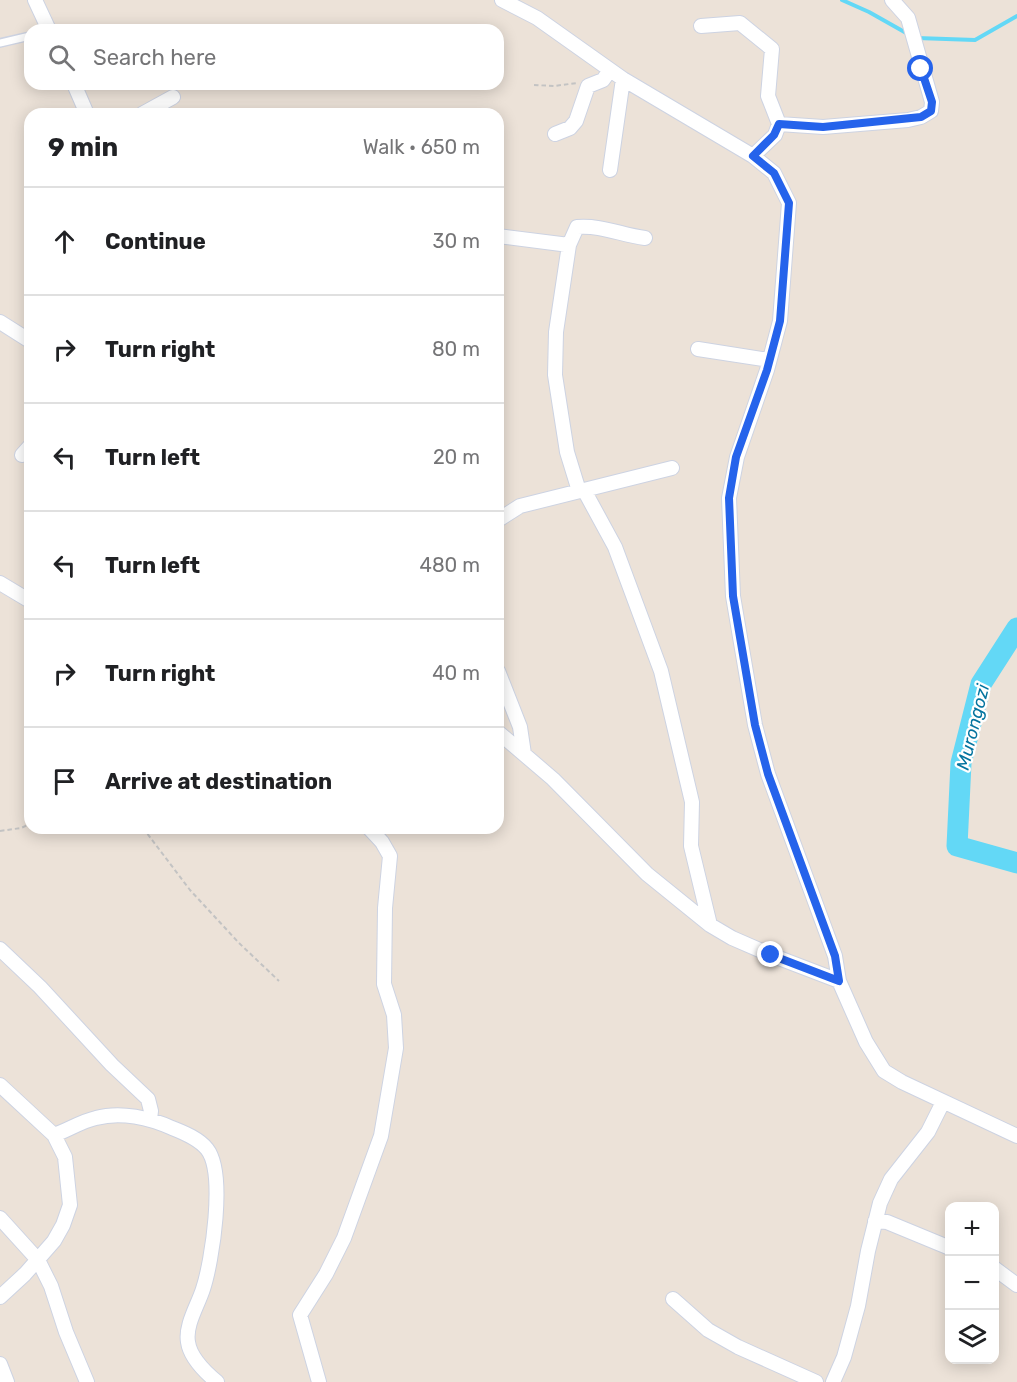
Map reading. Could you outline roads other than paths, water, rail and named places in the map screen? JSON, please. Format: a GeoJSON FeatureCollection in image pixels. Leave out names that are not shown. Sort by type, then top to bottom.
{"type":"FeatureCollection","features":[{"type":"Feature","properties":{"kind":"street"},"geometry":{"type":"LineString","coordinates":[[35,0],[46,24]]}},
{"type":"Feature","properties":{"kind":"street"},"geometry":{"type":"LineString","coordinates":[[502,0],[537,18],[623,79],[753,156],[774,173],[789,203],[780,321],[736,457],[729,498],[733,596],[755,725],[766,765],[835,956],[839,981],[866,1042],[884,1071],[943,1102],[1017,1136]]}},
{"type":"Feature","properties":{"kind":"street"},"geometry":{"type":"LineString","coordinates":[[779,124],[823,127],[908,120],[921,117],[931,111],[932,102],[908,18],[892,0]]}},
{"type":"Feature","properties":{"kind":"street"},"geometry":{"type":"LineString","coordinates":[[701,26],[740,23],[772,49],[768,96],[779,124],[774,135],[753,156]]}},
{"type":"Feature","properties":{"kind":"street"},"geometry":{"type":"LineString","coordinates":[[555,134],[570,128],[576,121],[588,86],[603,80],[610,70]]}},
{"type":"Feature","properties":{"kind":"street"},"geometry":{"type":"LineString","coordinates":[[610,170],[623,79]]}},
{"type":"Feature","properties":{"kind":"street"},"geometry":{"type":"LineString","coordinates":[[77,90],[84,108]]}},
{"type":"Feature","properties":{"kind":"street"},"geometry":{"type":"LineString","coordinates":[[153,108],[173,97]]}},
{"type":"Feature","properties":{"kind":"street"},"geometry":{"type":"LineString","coordinates":[[645,238],[631,237],[594,226],[578,227],[569,245],[556,332],[555,375],[567,452],[581,491],[615,547],[661,671],[692,802],[691,846],[710,925]]}},
{"type":"Feature","properties":{"kind":"street"},"geometry":{"type":"LineString","coordinates":[[504,237],[569,245]]}},
{"type":"Feature","properties":{"kind":"street"},"geometry":{"type":"LineString","coordinates":[[0,322],[24,337]]}},
{"type":"Feature","properties":{"kind":"street"},"geometry":{"type":"LineString","coordinates":[[698,349],[769,360]]}},
{"type":"Feature","properties":{"kind":"street"},"geometry":{"type":"LineString","coordinates":[[504,516],[520,506],[672,468]]}},
{"type":"Feature","properties":{"kind":"street"},"geometry":{"type":"LineString","coordinates":[[0,583],[24,597]]}},
{"type":"Feature","properties":{"kind":"street"},"geometry":{"type":"LineString","coordinates":[[504,686],[520,727],[524,754]]}},
{"type":"Feature","properties":{"kind":"street"},"geometry":{"type":"LineString","coordinates":[[504,737],[553,779],[647,874],[710,925],[732,938],[839,981]]}},
{"type":"Feature","properties":{"kind":"street"},"geometry":{"type":"LineString","coordinates":[[319,1382],[300,1315],[331,1265],[344,1238],[381,1136],[396,1048],[394,1015],[384,984],[385,908],[390,856],[375,834]]}},
{"type":"Feature","properties":{"kind":"street"},"geometry":{"type":"LineString","coordinates":[[0,949],[34,980],[112,1065],[148,1099],[150,1119]]}},
{"type":"Feature","properties":{"kind":"street"},"geometry":{"type":"LineString","coordinates":[[0,1085],[54,1136],[64,1157],[70,1204],[63,1225],[54,1241],[0,1297]]}},
{"type":"Feature","properties":{"kind":"street"},"geometry":{"type":"LineString","coordinates":[[832,1382],[844,1356],[858,1306],[880,1203],[891,1179],[928,1132],[943,1102]]}},
{"type":"Feature","properties":{"kind":"street"},"geometry":{"type":"LineString","coordinates":[[54,1136],[105,1116],[150,1119],[187,1134],[208,1150],[213,1161],[216,1196],[213,1243],[210,1263],[187,1341],[193,1356],[217,1382]]}},
{"type":"Feature","properties":{"kind":"street"},"geometry":{"type":"LineString","coordinates":[[0,1218],[38,1260],[51,1286],[66,1332],[87,1382]]}},
{"type":"Feature","properties":{"kind":"street"},"geometry":{"type":"LineString","coordinates":[[875,1221],[887,1222],[945,1246]]}},
{"type":"Feature","properties":{"kind":"street"},"geometry":{"type":"LineString","coordinates":[[999,1272],[1017,1285]]}},
{"type":"Feature","properties":{"kind":"street"},"geometry":{"type":"LineString","coordinates":[[673,1299],[708,1330],[738,1347],[816,1382]]}},
{"type":"Feature","properties":{"kind":"street"},"geometry":{"type":"LineString","coordinates":[[0,1364],[8,1382]]}},
{"type":"Feature","properties":{"kind":"lane"},"geometry":{"type":"LineString","coordinates":[[0,43],[24,37]]}},
{"type":"Feature","properties":{"kind":"waterway"},"geometry":{"type":"LineString","coordinates":[[842,0],[908,34]]}},
{"type":"Feature","properties":{"kind":"waterway"},"geometry":{"type":"LineString","coordinates":[[917,38],[975,40],[1017,16]]}},
{"type":"Feature","properties":{"kind":"waterway","name":"Murongozi"},"geometry":{"type":"LineString","coordinates":[[1017,628],[981,684],[961,763],[957,846],[1017,863]]}}]}
